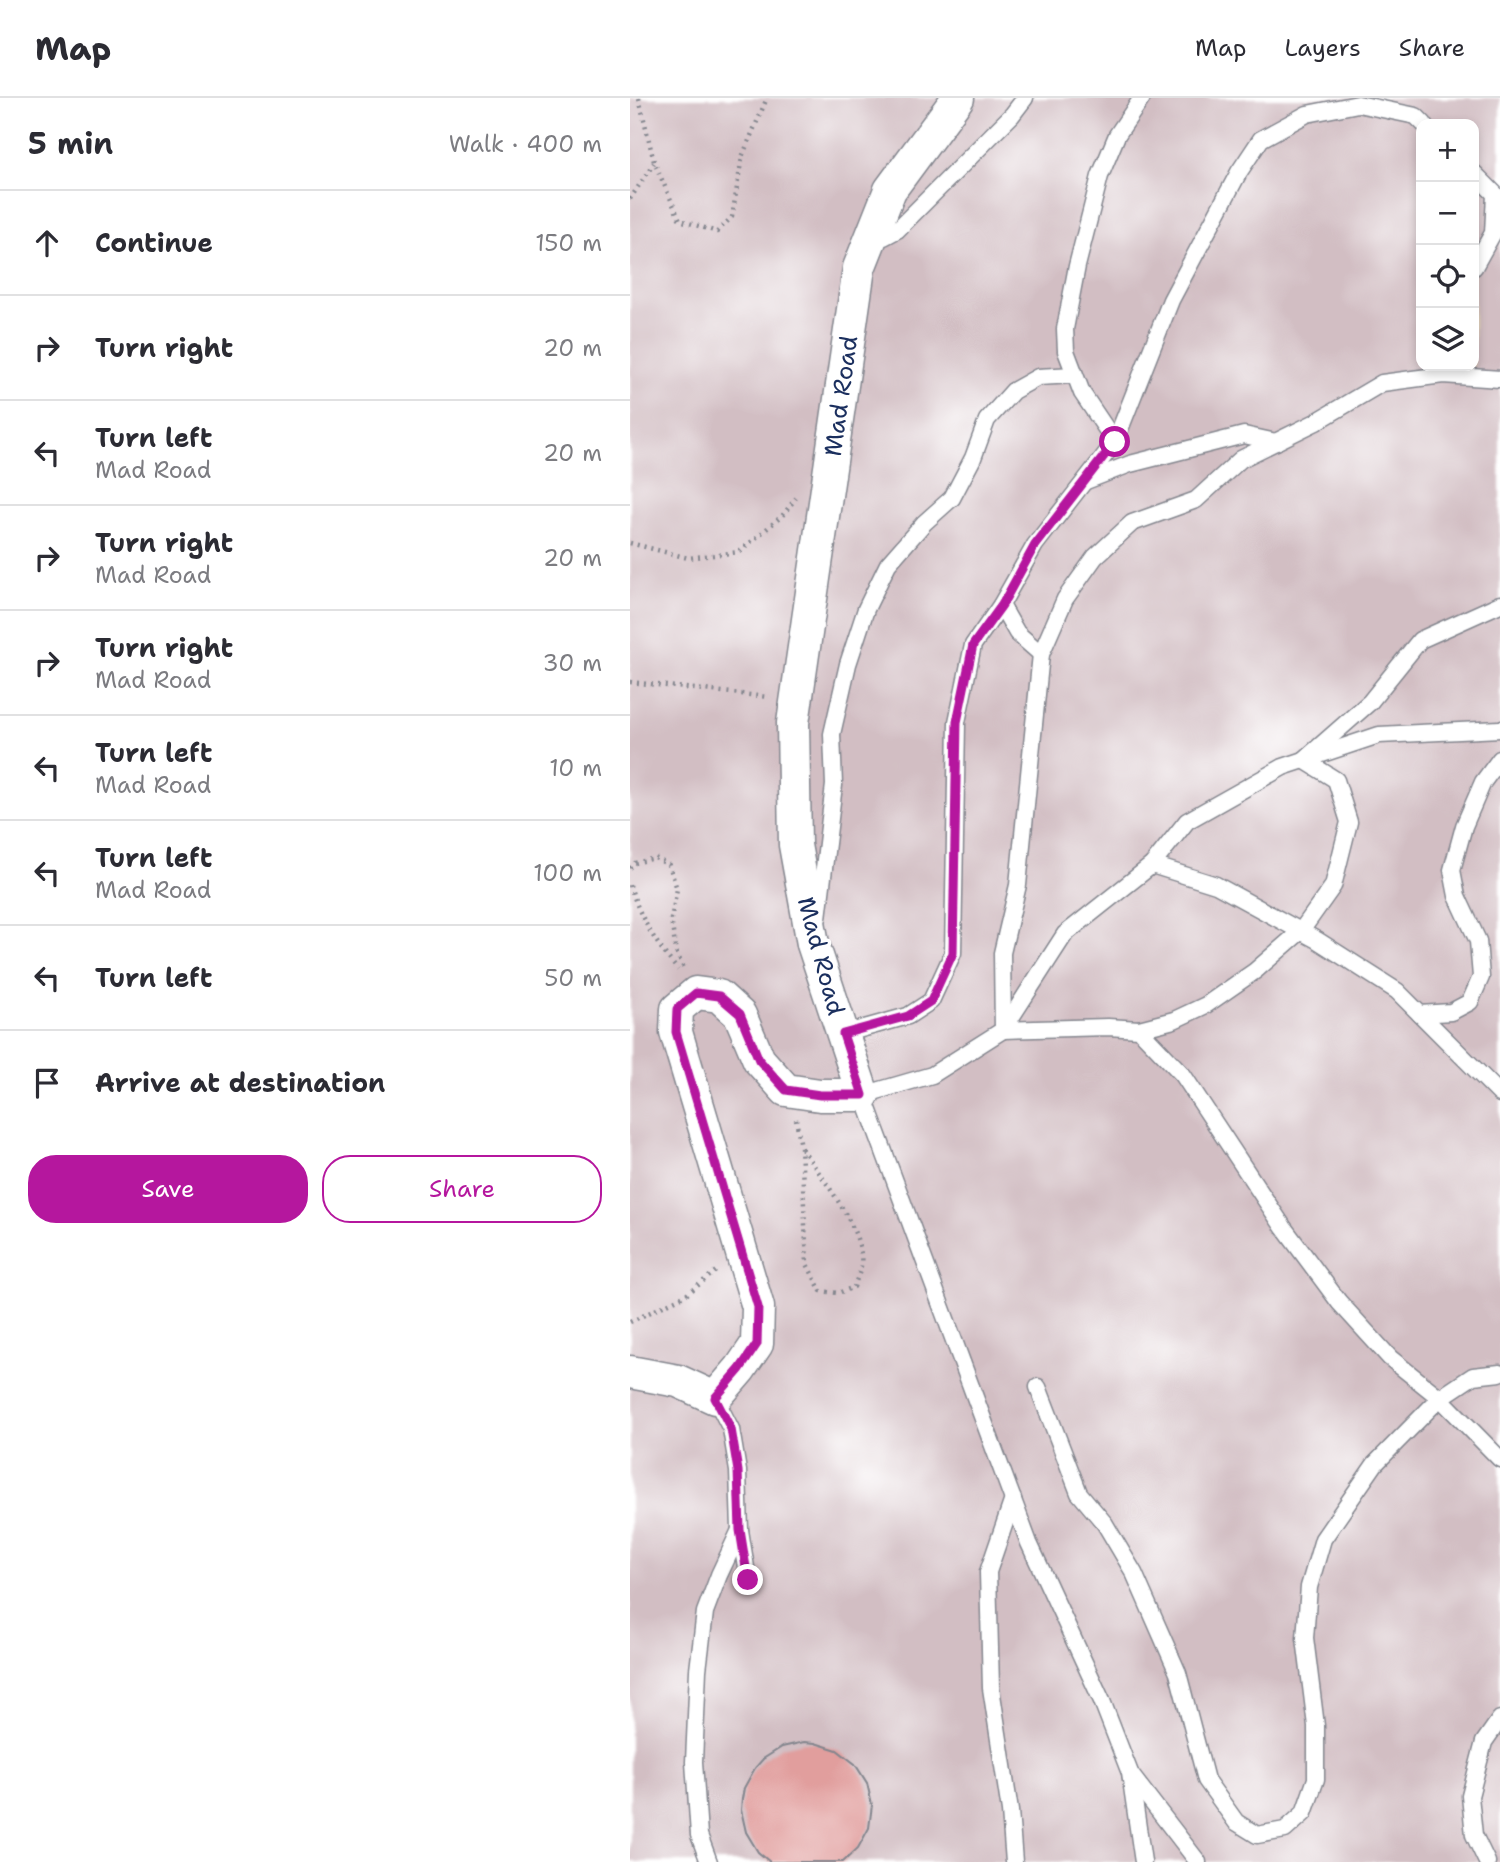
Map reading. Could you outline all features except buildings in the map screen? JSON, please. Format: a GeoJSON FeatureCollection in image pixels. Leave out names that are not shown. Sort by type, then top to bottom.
{"type":"FeatureCollection","features":[{"type":"Feature","properties":{"kind":"street","name":"Mad Road"},"geometry":{"type":"LineString","coordinates":[[863,1095],[813,944],[795,845],[793,723],[859,268],[890,190],[958,98]]}},
{"type":"Feature","properties":{"kind":"street"},"geometry":{"type":"LineString","coordinates":[[630,1372],[678,1381],[715,1398],[757,1344],[758,1307],[676,1032],[677,1009],[696,993],[719,996],[740,1014],[759,1060],[786,1090],[820,1095],[863,1095]]}},
{"type":"Feature","properties":{"kind":"lane"},"geometry":{"type":"LineString","coordinates":[[872,236],[884,237],[897,230],[1012,115],[1025,98]]}},
{"type":"Feature","properties":{"kind":"lane"},"geometry":{"type":"LineString","coordinates":[[1115,442],[1082,393],[1074,376],[1066,351],[1065,329],[1077,266],[1100,176],[1117,135],[1142,98]]}},
{"type":"Feature","properties":{"kind":"lane"},"geometry":{"type":"LineString","coordinates":[[843,1034],[908,1016],[931,1001],[953,953],[957,722],[973,645],[1002,605],[1035,545],[1115,442],[1171,300],[1221,205],[1261,139],[1307,114],[1357,104],[1416,116],[1419,119]]}},
{"type":"Feature","properties":{"kind":"lane"},"geometry":{"type":"LineString","coordinates":[[1479,178],[1495,194],[1493,233],[1479,258]]}},
{"type":"Feature","properties":{"kind":"lane"},"geometry":{"type":"LineString","coordinates":[[1003,1030],[1002,953],[1018,885],[1041,654],[1065,599],[1095,557],[1132,523],[1196,500],[1241,459],[1316,422],[1382,383],[1422,372],[1500,379]]}},
{"type":"Feature","properties":{"kind":"lane"},"geometry":{"type":"LineString","coordinates":[[813,944],[823,887],[833,798],[832,734],[848,664],[866,609],[888,565],[924,523],[952,498],[974,458],[987,420],[1013,391],[1038,377],[1074,376]]}},
{"type":"Feature","properties":{"kind":"lane"},"geometry":{"type":"LineString","coordinates":[[1084,482],[1130,464],[1244,435],[1276,442]]}},
{"type":"Feature","properties":{"kind":"lane"},"geometry":{"type":"LineString","coordinates":[[1304,760],[1370,702],[1420,640],[1500,604]]}},
{"type":"Feature","properties":{"kind":"lane"},"geometry":{"type":"LineString","coordinates":[[1002,605],[1017,633],[1041,654]]}},
{"type":"Feature","properties":{"kind":"lane"},"geometry":{"type":"LineString","coordinates":[[1143,1862],[1130,1773],[1102,1701],[1029,1543],[863,1095],[932,1075],[1003,1030],[1065,934],[1152,865],[1187,821],[1283,767],[1379,735],[1500,729]]}},
{"type":"Feature","properties":{"kind":"lane"},"geometry":{"type":"LineString","coordinates":[[1420,1014],[1451,1012],[1470,1002],[1481,977],[1478,941],[1457,897],[1452,870],[1464,825],[1483,782],[1500,759]]}},
{"type":"Feature","properties":{"kind":"lane"},"geometry":{"type":"LineString","coordinates":[[1003,1030],[1108,1027],[1139,1029],[1174,1020],[1206,1005],[1255,971],[1301,931],[1333,886],[1349,822],[1336,780],[1304,760]]}},
{"type":"Feature","properties":{"kind":"lane"},"geometry":{"type":"LineString","coordinates":[[1152,865],[1216,885],[1301,931],[1397,991],[1500,1094]]}},
{"type":"Feature","properties":{"kind":"lane"},"geometry":{"type":"LineString","coordinates":[[1139,1029],[1184,1075],[1284,1228],[1339,1302],[1390,1358],[1440,1398],[1500,1459]]}},
{"type":"Feature","properties":{"kind":"lane"},"geometry":{"type":"LineString","coordinates":[[1038,1387],[1079,1493],[1105,1524],[1134,1573],[1178,1673],[1206,1780],[1236,1822],[1257,1835],[1285,1830],[1304,1812],[1316,1779],[1316,1726],[1305,1638],[1308,1587],[1323,1539],[1375,1464],[1440,1398],[1473,1376],[1500,1373]]}},
{"type":"Feature","properties":{"kind":"lane"},"geometry":{"type":"LineString","coordinates":[[715,1398],[731,1429],[738,1471],[740,1530],[748,1580]]}},
{"type":"Feature","properties":{"kind":"lane"},"geometry":{"type":"LineString","coordinates":[[1013,1499],[988,1572],[991,1688],[1010,1811],[1014,1862]]}},
{"type":"Feature","properties":{"kind":"lane"},"geometry":{"type":"LineString","coordinates":[[709,1862],[699,1835],[694,1762],[698,1670],[705,1612],[740,1530]]}},
{"type":"Feature","properties":{"kind":"lane"},"geometry":{"type":"LineString","coordinates":[[1488,1862],[1474,1835],[1470,1796],[1484,1742],[1500,1720]]}},
{"type":"Feature","properties":{"kind":"lane"},"geometry":{"type":"LineString","coordinates":[[1130,1773],[1198,1862]]}},
{"type":"Feature","properties":{"kind":"path"},"geometry":{"type":"LineString","coordinates":[[639,98],[654,162],[680,220],[717,232],[732,217],[742,157],[767,98]]}},
{"type":"Feature","properties":{"kind":"path"},"geometry":{"type":"LineString","coordinates":[[630,199],[654,162]]}},
{"type":"Feature","properties":{"kind":"path"},"geometry":{"type":"LineString","coordinates":[[630,543],[688,558],[739,552],[782,516],[799,494]]}},
{"type":"Feature","properties":{"kind":"path"},"geometry":{"type":"LineString","coordinates":[[630,682],[796,702]]}},
{"type":"Feature","properties":{"kind":"path"},"geometry":{"type":"LineString","coordinates":[[630,868],[635,863],[655,858],[669,865],[677,889],[671,919],[676,952],[696,993]]}},
{"type":"Feature","properties":{"kind":"path"},"geometry":{"type":"LineString","coordinates":[[630,885],[636,905],[662,951],[696,993]]}},
{"type":"Feature","properties":{"kind":"path"},"geometry":{"type":"LineString","coordinates":[[792,1090],[801,1147],[807,1264],[821,1291],[838,1293],[854,1287],[862,1265],[856,1234],[837,1200],[801,1147]]}},
{"type":"Feature","properties":{"kind":"path"},"geometry":{"type":"LineString","coordinates":[[630,1322],[686,1295],[715,1273],[738,1238]]}},
{"type":"Feature","properties":{"kind":"shaded area"},"geometry":{"type":"Polygon","coordinates":[[[630,98],[1500,98],[1500,1862],[630,1862],[630,98]]]}},
{"type":"Feature","properties":{"kind":"route"},"geometry":{"type":"LineString","coordinates":[[748,1580],[740,1530],[738,1471],[731,1429],[715,1398],[757,1344],[758,1307],[676,1032],[677,1009],[696,993],[719,996],[740,1014],[759,1060],[786,1090],[820,1095],[863,1095],[843,1034],[908,1016],[931,1001],[953,953],[957,722],[973,645],[1002,605],[1035,545],[1115,442]]}}]}
